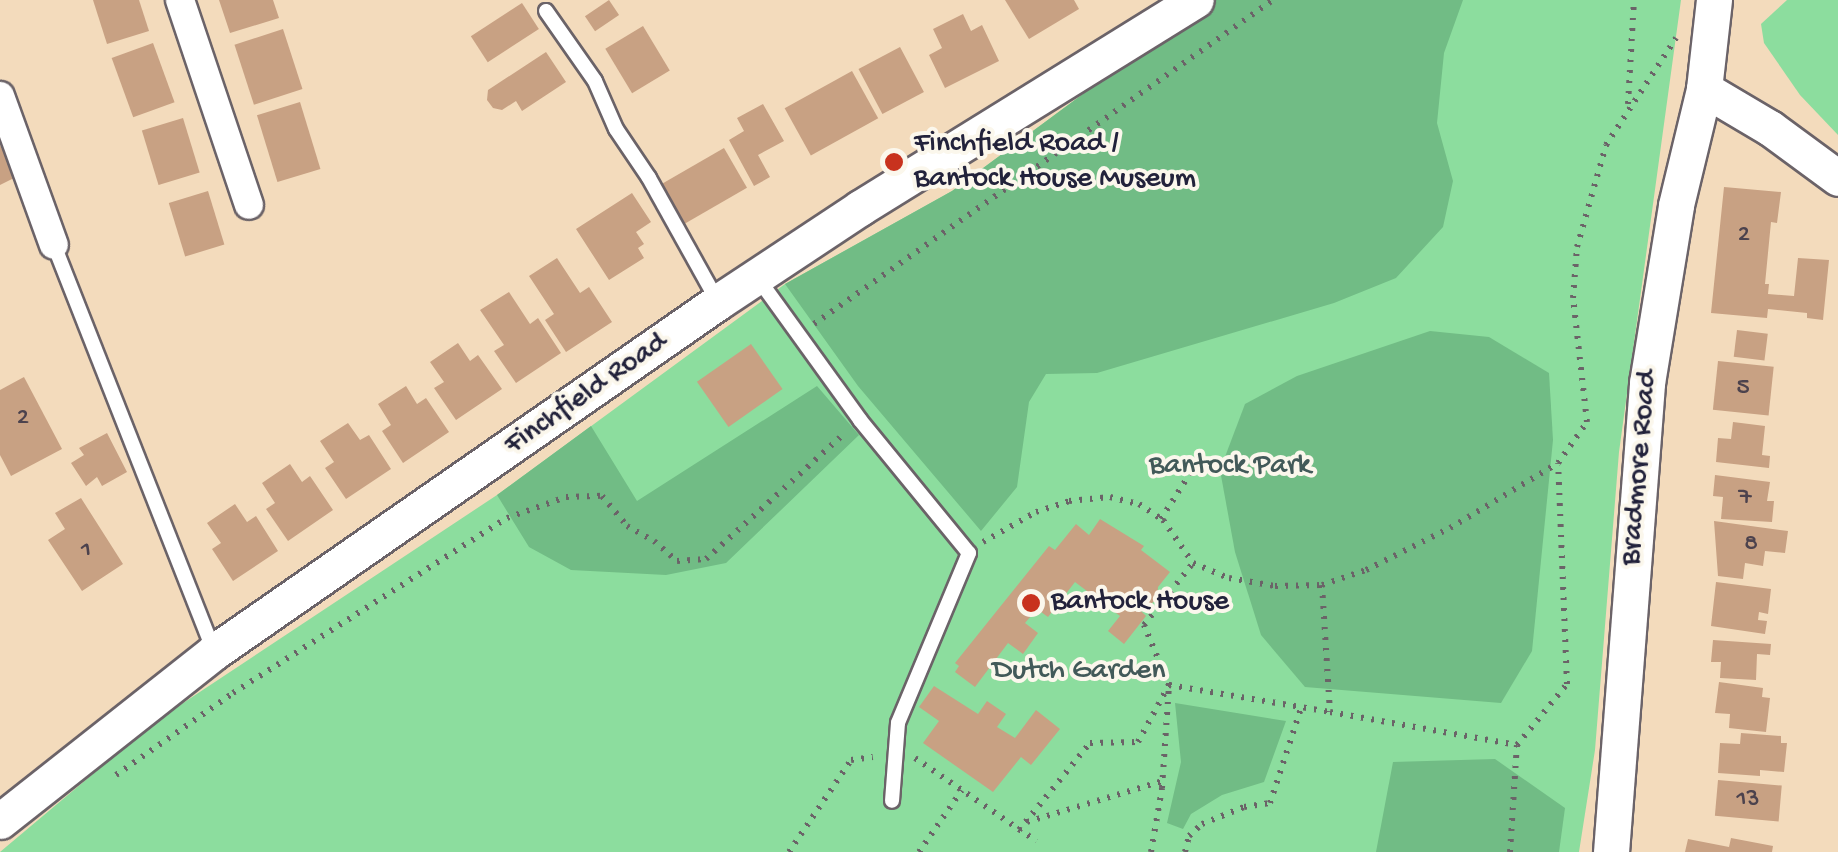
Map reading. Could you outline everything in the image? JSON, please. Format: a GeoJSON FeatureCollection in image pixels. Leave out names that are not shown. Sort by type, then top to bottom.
{"type":"FeatureCollection","features":[{"type":"Feature","properties":{"kind":"street"},"geometry":{"type":"LineString","coordinates":[[180,0],[249,205]]}},
{"type":"Feature","properties":{"kind":"street","name":"Finchfield Road"},"geometry":{"type":"LineString","coordinates":[[0,821],[214,652],[718,302],[1196,0]]}},
{"type":"Feature","properties":{"kind":"street","name":"Bradmore Road"},"geometry":{"type":"LineString","coordinates":[[1612,852],[1647,383],[1676,205],[1704,89],[1714,0]]}},
{"type":"Feature","properties":{"kind":"street"},"geometry":{"type":"LineString","coordinates":[[1704,89],[1770,128],[1838,178]]}},
{"type":"Feature","properties":{"kind":"street"},"geometry":{"type":"LineString","coordinates":[[0,96],[54,245]]}},
{"type":"Feature","properties":{"kind":"lane"},"geometry":{"type":"LineString","coordinates":[[546,10],[595,81],[616,130],[649,178],[718,302]]}},
{"type":"Feature","properties":{"kind":"lane"},"geometry":{"type":"LineString","coordinates":[[54,245],[214,652]]}},
{"type":"Feature","properties":{"kind":"lane"},"geometry":{"type":"LineString","coordinates":[[756,276],[796,337],[969,553],[898,723],[892,801]]}},
{"type":"Feature","properties":{"kind":"path"},"geometry":{"type":"LineString","coordinates":[[796,337],[1273,0]]}},
{"type":"Feature","properties":{"kind":"path"},"geometry":{"type":"LineString","coordinates":[[1628,108],[1634,0]]}},
{"type":"Feature","properties":{"kind":"path"},"geometry":{"type":"LineString","coordinates":[[969,553],[999,530],[1069,501],[1110,497],[1140,504],[1161,518],[1193,563],[1230,578],[1275,586],[1322,585],[1366,570],[1450,528],[1558,463],[1587,422],[1573,298],[1578,247],[1606,145],[1678,36]]}},
{"type":"Feature","properties":{"kind":"path"},"geometry":{"type":"LineString","coordinates":[[104,784],[232,693],[507,518],[566,497],[602,496],[627,526],[654,541],[677,561],[706,559],[860,420]]}},
{"type":"Feature","properties":{"kind":"path"},"geometry":{"type":"LineString","coordinates":[[1161,518],[1198,461]]}},
{"type":"Feature","properties":{"kind":"path"},"geometry":{"type":"LineString","coordinates":[[1510,852],[1517,745],[1567,684],[1558,463]]}},
{"type":"Feature","properties":{"kind":"path"},"geometry":{"type":"LineString","coordinates":[[1151,852],[1163,781],[1169,685],[1144,624],[1193,563]]}},
{"type":"Feature","properties":{"kind":"path"},"geometry":{"type":"LineString","coordinates":[[1322,585],[1330,712]]}},
{"type":"Feature","properties":{"kind":"path"},"geometry":{"type":"LineString","coordinates":[[1169,685],[1517,745]]}},
{"type":"Feature","properties":{"kind":"path"},"geometry":{"type":"LineString","coordinates":[[1020,830],[1090,743],[1138,742],[1169,685]]}},
{"type":"Feature","properties":{"kind":"path"},"geometry":{"type":"LineString","coordinates":[[1185,852],[1189,836],[1202,824],[1244,807],[1270,802],[1300,708]]}},
{"type":"Feature","properties":{"kind":"path"},"geometry":{"type":"LineString","coordinates":[[788,852],[851,760],[895,755],[910,755],[1036,841]]}},
{"type":"Feature","properties":{"kind":"path"},"geometry":{"type":"LineString","coordinates":[[1026,822],[1163,781]]}},
{"type":"Feature","properties":{"kind":"path"},"geometry":{"type":"LineString","coordinates":[[919,852],[962,790]]}},
{"type":"Feature","properties":{"kind":"green space","name":"Bantock Park"},"geometry":{"type":"Polygon","coordinates":[[[1210,0],[1681,0],[1619,452],[1595,750],[1579,852],[0,852],[156,721],[497,495],[785,284],[952,191],[1210,0]]]}},
{"type":"Feature","properties":{"kind":"green space"},"geometry":{"type":"Polygon","coordinates":[[[1210,0],[1463,0],[1444,53],[1437,123],[1453,181],[1443,227],[1396,278],[1334,303],[1097,373],[1046,374],[1029,402],[1017,487],[981,531],[858,386],[785,284],[952,191],[1210,0]]]}},
{"type":"Feature","properties":{"kind":"green space"},"geometry":{"type":"Polygon","coordinates":[[[1787,0],[1838,0],[1838,135],[1800,95],[1764,43],[1761,24],[1787,0]]]}},
{"type":"Feature","properties":{"kind":"green space"},"geometry":{"type":"Polygon","coordinates":[[[1430,331],[1489,337],[1549,373],[1553,440],[1532,651],[1501,703],[1305,687],[1261,635],[1235,552],[1220,470],[1245,404],[1297,376],[1430,331]]]}},
{"type":"Feature","properties":{"kind":"green space"},"geometry":{"type":"Polygon","coordinates":[[[817,386],[859,435],[726,563],[666,575],[571,570],[529,547],[497,495],[591,426],[637,501],[817,386]]]}},
{"type":"Feature","properties":{"kind":"green space"},"geometry":{"type":"Polygon","coordinates":[[[1175,703],[1286,721],[1264,782],[1222,795],[1191,814],[1183,829],[1167,823],[1181,762],[1175,703]]]}},
{"type":"Feature","properties":{"kind":"green space"},"geometry":{"type":"Polygon","coordinates":[[[1495,759],[1565,808],[1559,852],[1376,852],[1393,762],[1495,759]]]}},
{"type":"Feature","properties":{"kind":"building"},"geometry":{"type":"Polygon","coordinates":[[[93,0],[139,0],[149,31],[107,44],[93,0]]]}},
{"type":"Feature","properties":{"kind":"building"},"geometry":{"type":"Polygon","coordinates":[[[219,0],[273,0],[279,18],[230,33],[219,0]]]}},
{"type":"Feature","properties":{"kind":"building"},"geometry":{"type":"Polygon","coordinates":[[[609,0],[619,15],[595,31],[585,16],[609,0]]]}},
{"type":"Feature","properties":{"kind":"building"},"geometry":{"type":"Polygon","coordinates":[[[1005,0],[1074,0],[1079,9],[1029,39],[1005,0]]]}},
{"type":"Feature","properties":{"kind":"building"},"geometry":{"type":"Polygon","coordinates":[[[522,3],[539,29],[488,62],[471,36],[522,3]]]}},
{"type":"Feature","properties":{"kind":"building"},"geometry":{"type":"Polygon","coordinates":[[[963,14],[971,31],[982,25],[999,61],[945,88],[929,55],[942,48],[933,29],[963,14]]]}},
{"type":"Feature","properties":{"kind":"building"},"geometry":{"type":"Polygon","coordinates":[[[643,26],[670,71],[632,93],[605,49],[643,26]]]}},
{"type":"Feature","properties":{"kind":"building"},"geometry":{"type":"Polygon","coordinates":[[[283,29],[302,89],[254,105],[234,45],[283,29]]]}},
{"type":"Feature","properties":{"kind":"building"},"geometry":{"type":"Polygon","coordinates":[[[153,43],[175,102],[133,117],[112,58],[153,43]]]}},
{"type":"Feature","properties":{"kind":"building"},"geometry":{"type":"Polygon","coordinates":[[[900,47],[924,92],[882,114],[859,69],[900,47]]]}},
{"type":"Feature","properties":{"kind":"building"},"geometry":{"type":"Polygon","coordinates":[[[546,52],[566,82],[522,111],[516,101],[502,110],[493,108],[487,100],[488,90],[546,52]]]}},
{"type":"Feature","properties":{"kind":"building"},"geometry":{"type":"Polygon","coordinates":[[[852,71],[878,118],[811,156],[785,108],[852,71]]]}},
{"type":"Feature","properties":{"kind":"building"},"geometry":{"type":"Polygon","coordinates":[[[300,102],[320,169],[277,182],[257,115],[300,102]]]}},
{"type":"Feature","properties":{"kind":"building"},"geometry":{"type":"Polygon","coordinates":[[[763,104],[784,141],[758,155],[770,177],[754,186],[729,140],[744,131],[737,118],[763,104]]]}},
{"type":"Feature","properties":{"kind":"building"},"geometry":{"type":"Polygon","coordinates":[[[183,118],[200,173],[159,185],[142,131],[183,118]]]}},
{"type":"Feature","properties":{"kind":"building"},"geometry":{"type":"Polygon","coordinates":[[[0,145],[16,177],[0,185],[0,145]]]}},
{"type":"Feature","properties":{"kind":"building"},"geometry":{"type":"Polygon","coordinates":[[[724,148],[747,188],[685,224],[662,184],[724,148]]]}},
{"type":"Feature","properties":{"kind":"building"},"geometry":{"type":"Polygon","coordinates":[[[1724,187],[1781,192],[1777,223],[1771,222],[1765,284],[1769,284],[1768,294],[1794,296],[1798,258],[1829,260],[1823,320],[1807,318],[1807,313],[1768,309],[1767,318],[1711,313],[1724,187]]]}},
{"type":"Feature","properties":{"kind":"building"},"geometry":{"type":"Polygon","coordinates":[[[208,191],[224,245],[185,257],[169,203],[208,191]]]}},
{"type":"Feature","properties":{"kind":"building"},"geometry":{"type":"Polygon","coordinates":[[[632,193],[651,222],[636,232],[644,244],[638,248],[644,258],[609,280],[576,229],[632,193]]]}},
{"type":"Feature","properties":{"kind":"building"},"geometry":{"type":"Polygon","coordinates":[[[557,258],[580,293],[589,287],[612,322],[566,352],[545,320],[554,314],[529,276],[557,258]]]}},
{"type":"Feature","properties":{"kind":"building"},"geometry":{"type":"Polygon","coordinates":[[[509,292],[530,324],[538,318],[561,353],[516,383],[494,351],[504,345],[480,310],[509,292]]]}},
{"type":"Feature","properties":{"kind":"building"},"geometry":{"type":"Polygon","coordinates":[[[1737,330],[1768,334],[1764,361],[1734,357],[1737,330]]]}},
{"type":"Feature","properties":{"kind":"building"},"geometry":{"type":"Polygon","coordinates":[[[458,343],[470,361],[478,355],[502,389],[456,420],[434,388],[444,382],[430,362],[458,343]]]}},
{"type":"Feature","properties":{"kind":"building"},"geometry":{"type":"Polygon","coordinates":[[[751,344],[783,389],[728,427],[697,382],[751,344]]]}},
{"type":"Feature","properties":{"kind":"building"},"geometry":{"type":"Polygon","coordinates":[[[1718,361],[1774,367],[1769,416],[1713,410],[1718,361]]]}},
{"type":"Feature","properties":{"kind":"building"},"geometry":{"type":"Polygon","coordinates":[[[24,377],[62,449],[11,476],[0,455],[0,390],[24,377]]]}},
{"type":"Feature","properties":{"kind":"building"},"geometry":{"type":"Polygon","coordinates":[[[406,386],[417,404],[426,398],[449,432],[403,463],[382,431],[391,425],[378,404],[406,386]]]}},
{"type":"Feature","properties":{"kind":"building"},"geometry":{"type":"Polygon","coordinates":[[[1733,422],[1765,426],[1762,455],[1770,456],[1769,468],[1716,462],[1718,438],[1731,439],[1733,422]]]}},
{"type":"Feature","properties":{"kind":"building"},"geometry":{"type":"Polygon","coordinates":[[[348,423],[360,440],[369,435],[391,469],[346,499],[325,468],[334,462],[320,441],[348,423]]]}},
{"type":"Feature","properties":{"kind":"building"},"geometry":{"type":"Polygon","coordinates":[[[107,433],[127,472],[102,486],[97,477],[86,486],[71,463],[84,455],[79,448],[107,433]]]}},
{"type":"Feature","properties":{"kind":"building"},"geometry":{"type":"Polygon","coordinates":[[[290,464],[302,482],[310,476],[333,510],[288,541],[266,509],[275,503],[262,483],[290,464]]]}},
{"type":"Feature","properties":{"kind":"building"},"geometry":{"type":"Polygon","coordinates":[[[1715,475],[1770,482],[1767,501],[1774,501],[1772,522],[1721,519],[1723,497],[1713,496],[1715,475]]]}},
{"type":"Feature","properties":{"kind":"building"},"geometry":{"type":"Polygon","coordinates":[[[81,498],[123,564],[82,591],[48,540],[65,529],[55,513],[81,498]]]}},
{"type":"Feature","properties":{"kind":"building"},"geometry":{"type":"Polygon","coordinates":[[[235,504],[247,522],[256,516],[278,551],[233,581],[212,549],[221,543],[207,523],[235,504]]]}},
{"type":"Feature","properties":{"kind":"building","name":"Bantock House"},"geometry":{"type":"Polygon","coordinates":[[[1100,519],[1144,546],[1141,550],[1170,572],[1158,587],[1157,600],[1140,610],[1146,616],[1124,644],[1108,631],[1120,616],[1075,582],[1048,617],[1037,609],[1025,623],[1038,633],[1023,654],[1008,643],[975,687],[955,672],[959,666],[955,663],[1049,546],[1055,550],[1076,524],[1089,535],[1100,519]]]}},
{"type":"Feature","properties":{"kind":"building"},"geometry":{"type":"Polygon","coordinates":[[[1714,521],[1788,531],[1785,553],[1765,551],[1763,566],[1745,563],[1743,579],[1718,576],[1714,521]]]}},
{"type":"Feature","properties":{"kind":"building"},"geometry":{"type":"Polygon","coordinates":[[[1716,582],[1771,589],[1768,614],[1759,612],[1758,620],[1767,621],[1765,634],[1711,626],[1716,582]]]}},
{"type":"Feature","properties":{"kind":"building"},"geometry":{"type":"Polygon","coordinates":[[[1713,640],[1771,644],[1770,655],[1757,654],[1756,680],[1720,678],[1721,662],[1711,662],[1713,640]]]}},
{"type":"Feature","properties":{"kind":"building"},"geometry":{"type":"Polygon","coordinates":[[[1719,682],[1763,688],[1762,697],[1770,698],[1766,732],[1729,728],[1730,714],[1715,713],[1719,682]]]}},
{"type":"Feature","properties":{"kind":"building"},"geometry":{"type":"Polygon","coordinates":[[[934,686],[978,714],[987,701],[1006,714],[997,727],[1015,738],[1036,710],[1060,729],[1031,765],[1021,757],[993,792],[923,743],[939,721],[919,707],[934,686]]]}},
{"type":"Feature","properties":{"kind":"building"},"geometry":{"type":"Polygon","coordinates":[[[1741,733],[1781,736],[1781,743],[1787,743],[1784,772],[1760,770],[1760,776],[1718,773],[1720,743],[1740,744],[1741,733]]]}},
{"type":"Feature","properties":{"kind":"building"},"geometry":{"type":"Polygon","coordinates":[[[1718,780],[1782,786],[1779,821],[1715,816],[1718,780]]]}},
{"type":"Feature","properties":{"kind":"building"},"geometry":{"type":"Polygon","coordinates":[[[1731,838],[1773,846],[1772,852],[1685,852],[1688,839],[1729,847],[1731,838]]]}},
{"type":"Feature","properties":{"kind":"place","name":"Finchfield Road / Bantock House Museum"},"geometry":{"type":"Point","coordinates":[894,162]}},
{"type":"Feature","properties":{"kind":"place","name":"Bantock House"},"geometry":{"type":"Point","coordinates":[1031,603]}},
{"type":"Feature","properties":{"kind":"park label","name":"Dutch Garden"},"geometry":{"type":"Point","coordinates":[1079,672]}}]}
